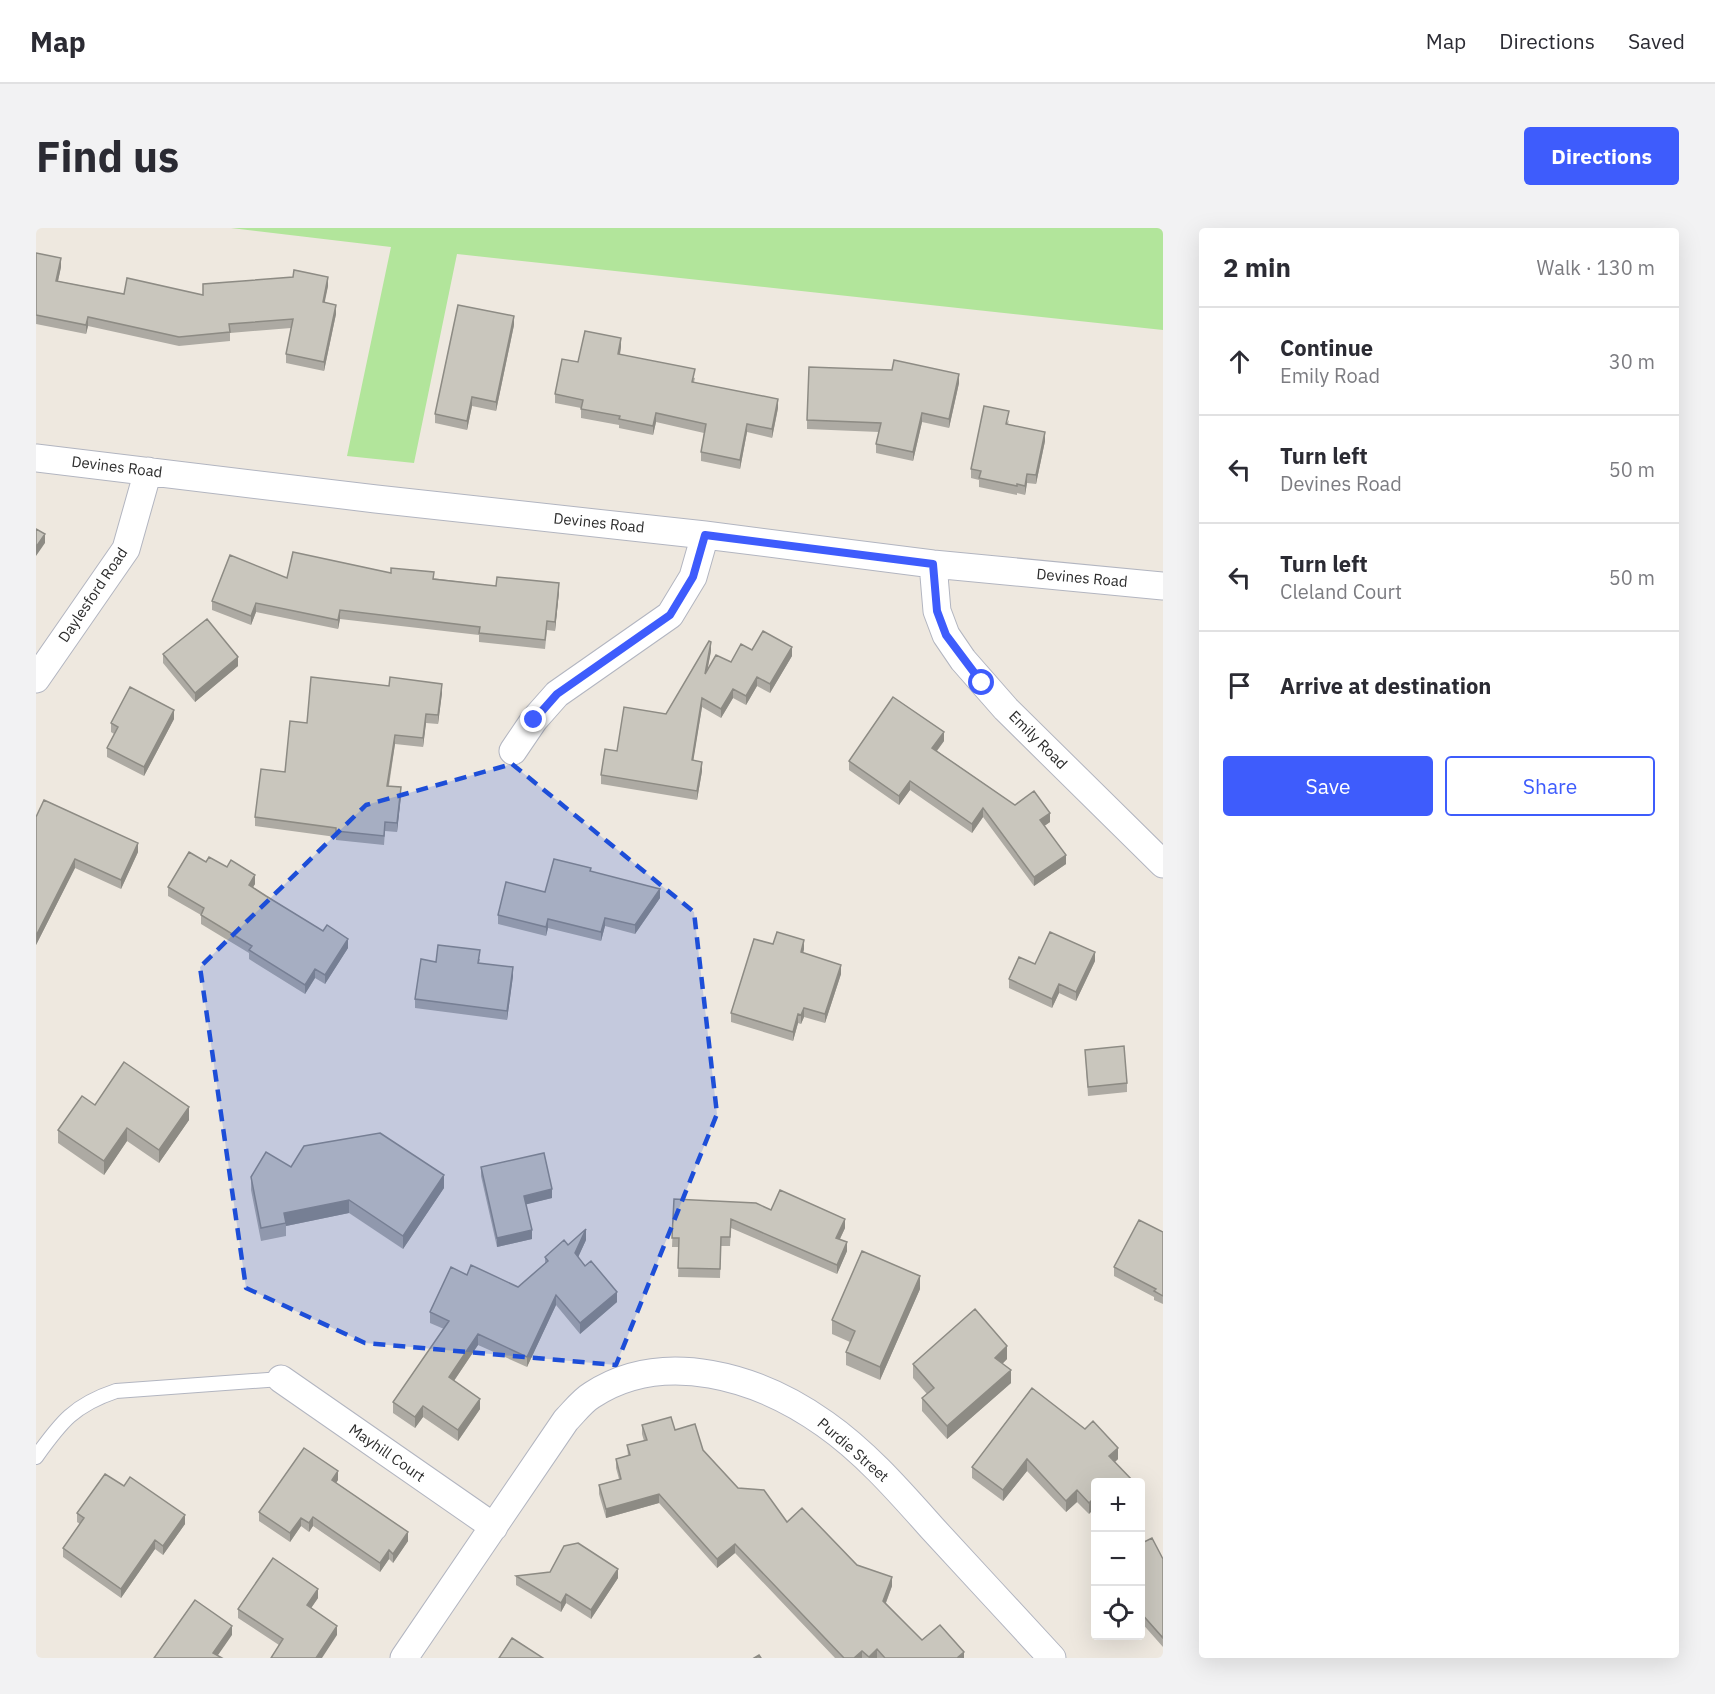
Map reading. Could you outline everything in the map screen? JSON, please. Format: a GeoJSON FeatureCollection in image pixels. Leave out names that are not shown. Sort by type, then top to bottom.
{"type":"FeatureCollection","features":[{"type":"Feature","properties":{"kind":"street","name":"Devines Road"},"geometry":{"type":"LineString","coordinates":[[36,458],[388,501],[705,535],[933,564],[1163,586]]}},
{"type":"Feature","properties":{"kind":"street","name":"Daylesford Road"},"geometry":{"type":"LineString","coordinates":[[36,679],[126,549],[148,471]]}},
{"type":"Feature","properties":{"kind":"street"},"geometry":{"type":"LineString","coordinates":[[513,750],[534,720],[557,694],[670,615],[693,577],[705,535]]}},
{"type":"Feature","properties":{"kind":"street","name":"Emily Road"},"geometry":{"type":"LineString","coordinates":[[933,564],[937,611],[946,635],[963,660],[1006,709],[1163,864]]}},
{"type":"Feature","properties":{"kind":"street","name":"Purdie Street"},"geometry":{"type":"LineString","coordinates":[[404,1658],[566,1420],[590,1396],[619,1380],[649,1372],[683,1370],[716,1375],[751,1386],[789,1401],[825,1424],[894,1486],[1052,1658]]}},
{"type":"Feature","properties":{"kind":"street","name":"Mayhill Court"},"geometry":{"type":"LineString","coordinates":[[281,1379],[494,1527]]}},
{"type":"Feature","properties":{"kind":"lane"},"geometry":{"type":"LineString","coordinates":[[36,1457],[60,1424],[97,1397],[116,1391],[281,1379]]}},
{"type":"Feature","properties":{"kind":"highlighted area"},"geometry":{"type":"Polygon","coordinates":[[[512,764],[694,912],[717,1114],[616,1365],[365,1343],[246,1288],[200,967],[366,805],[512,764]]]}},
{"type":"Feature","properties":{"kind":"green space"},"geometry":{"type":"Polygon","coordinates":[[[231,228],[1163,228],[1163,330],[457,254],[414,463],[347,456],[391,247],[231,228]]]}},
{"type":"Feature","properties":{"kind":"building"},"geometry":{"type":"Polygon","coordinates":[[[36,253],[61,258],[56,281],[124,294],[127,278],[203,295],[203,284],[293,277],[294,270],[328,277],[323,302],[336,305],[324,362],[286,354],[293,319],[229,324],[230,332],[179,337],[88,317],[86,325],[36,315],[36,253]]]}},
{"type":"Feature","properties":{"kind":"building"},"geometry":{"type":"Polygon","coordinates":[[[458,305],[514,316],[496,402],[472,397],[467,421],[435,414],[458,305]]]}},
{"type":"Feature","properties":{"kind":"building"},"geometry":{"type":"Polygon","coordinates":[[[585,331],[621,338],[618,354],[695,369],[692,382],[778,399],[772,429],[747,424],[740,460],[701,452],[706,424],[656,413],[653,426],[619,419],[620,416],[581,409],[583,400],[555,394],[562,359],[578,362],[585,331]]]}},
{"type":"Feature","properties":{"kind":"building"},"geometry":{"type":"Polygon","coordinates":[[[894,360],[959,374],[949,419],[922,413],[913,452],[876,444],[881,423],[807,420],[809,367],[892,370],[894,360]]]}},
{"type":"Feature","properties":{"kind":"building"},"geometry":{"type":"Polygon","coordinates":[[[984,406],[1009,411],[1006,424],[1045,432],[1036,475],[1027,474],[1025,486],[979,478],[981,471],[971,469],[984,406]]]}},
{"type":"Feature","properties":{"kind":"building"},"geometry":{"type":"Polygon","coordinates":[[[36,529],[45,534],[36,547],[36,529]]]}},
{"type":"Feature","properties":{"kind":"building"},"geometry":{"type":"Polygon","coordinates":[[[293,552],[391,573],[391,568],[434,572],[433,579],[496,586],[497,577],[559,583],[555,622],[547,621],[545,640],[479,633],[480,627],[340,610],[338,620],[256,603],[251,616],[212,601],[230,555],[287,578],[293,552]]]}},
{"type":"Feature","properties":{"kind":"building"},"geometry":{"type":"Polygon","coordinates":[[[207,619],[238,657],[195,693],[163,654],[207,619]]]}},
{"type":"Feature","properties":{"kind":"building"},"geometry":{"type":"Polygon","coordinates":[[[763,631],[792,647],[770,684],[757,677],[746,696],[733,689],[721,709],[702,698],[692,760],[702,762],[697,791],[601,775],[605,749],[617,751],[624,707],[666,714],[709,641],[711,642],[705,674],[716,655],[731,662],[741,644],[752,650],[763,631]]]}},
{"type":"Feature","properties":{"kind":"building"},"geometry":{"type":"Polygon","coordinates":[[[311,677],[389,686],[390,677],[442,684],[438,715],[426,714],[423,738],[395,735],[387,786],[401,787],[397,823],[385,822],[384,836],[336,831],[336,828],[255,817],[261,769],[285,772],[290,721],[307,723],[311,677]]]}},
{"type":"Feature","properties":{"kind":"building"},"geometry":{"type":"Polygon","coordinates":[[[130,687],[174,710],[144,767],[107,748],[118,727],[111,723],[130,687]]]}},
{"type":"Feature","properties":{"kind":"building"},"geometry":{"type":"Polygon","coordinates":[[[893,697],[944,732],[932,748],[1015,805],[1034,791],[1050,813],[1040,820],[1066,855],[1034,877],[983,808],[972,824],[910,781],[899,796],[849,761],[893,697]]]}},
{"type":"Feature","properties":{"kind":"building"},"geometry":{"type":"Polygon","coordinates":[[[44,800],[138,843],[121,880],[75,859],[36,936],[36,817],[44,800]]]}},
{"type":"Feature","properties":{"kind":"building"},"geometry":{"type":"Polygon","coordinates":[[[189,852],[206,862],[209,857],[227,867],[231,860],[255,875],[249,885],[323,931],[327,925],[348,939],[325,975],[315,969],[305,985],[249,950],[252,946],[201,915],[204,908],[168,887],[189,852]]]}},
{"type":"Feature","properties":{"kind":"building"},"geometry":{"type":"Polygon","coordinates":[[[554,859],[660,889],[635,925],[605,918],[601,932],[548,919],[546,927],[498,915],[506,882],[545,892],[554,859]]]}},
{"type":"Feature","properties":{"kind":"building"},"geometry":{"type":"Polygon","coordinates":[[[777,932],[804,940],[801,952],[841,965],[825,1014],[804,1008],[801,1015],[798,1014],[793,1032],[731,1013],[754,939],[773,944],[777,932]]]}},
{"type":"Feature","properties":{"kind":"building"},"geometry":{"type":"Polygon","coordinates":[[[1050,932],[1095,952],[1076,992],[1059,984],[1052,999],[1009,979],[1019,957],[1035,964],[1050,932]]]}},
{"type":"Feature","properties":{"kind":"building"},"geometry":{"type":"Polygon","coordinates":[[[438,945],[480,950],[478,963],[513,967],[507,1011],[415,999],[421,959],[436,962],[438,945]]]}},
{"type":"Feature","properties":{"kind":"building"},"geometry":{"type":"Polygon","coordinates":[[[1124,1046],[1127,1083],[1088,1087],[1085,1050],[1124,1046]]]}},
{"type":"Feature","properties":{"kind":"building"},"geometry":{"type":"Polygon","coordinates":[[[124,1062],[189,1107],[159,1150],[127,1128],[104,1161],[58,1130],[82,1096],[95,1105],[124,1062]]]}},
{"type":"Feature","properties":{"kind":"building"},"geometry":{"type":"Polygon","coordinates":[[[380,1133],[444,1175],[403,1236],[349,1200],[284,1213],[286,1223],[261,1228],[251,1177],[266,1152],[291,1167],[304,1146],[380,1133]]]}},
{"type":"Feature","properties":{"kind":"building"},"geometry":{"type":"Polygon","coordinates":[[[544,1153],[552,1189],[524,1196],[532,1230],[497,1238],[481,1167],[544,1153]]]}},
{"type":"Feature","properties":{"kind":"building"},"geometry":{"type":"Polygon","coordinates":[[[780,1190],[845,1219],[836,1238],[847,1242],[837,1265],[731,1219],[730,1237],[721,1237],[720,1269],[678,1268],[679,1238],[672,1238],[674,1199],[756,1203],[771,1210],[780,1190]]]}},
{"type":"Feature","properties":{"kind":"building"},"geometry":{"type":"Polygon","coordinates":[[[1139,1220],[1163,1232],[1163,1296],[1154,1291],[1156,1289],[1114,1267],[1139,1220]]]}},
{"type":"Feature","properties":{"kind":"building"},"geometry":{"type":"Polygon","coordinates":[[[586,1229],[575,1253],[585,1266],[591,1261],[617,1292],[580,1323],[556,1295],[527,1357],[478,1334],[449,1377],[480,1399],[458,1430],[423,1406],[415,1417],[393,1402],[449,1321],[430,1312],[451,1267],[467,1275],[471,1265],[518,1287],[548,1261],[545,1257],[564,1240],[568,1245],[586,1229]]]}},
{"type":"Feature","properties":{"kind":"building"},"geometry":{"type":"Polygon","coordinates":[[[862,1251],[920,1276],[880,1367],[846,1352],[855,1331],[832,1320],[862,1251]]]}},
{"type":"Feature","properties":{"kind":"building"},"geometry":{"type":"Polygon","coordinates":[[[975,1309],[1007,1346],[995,1358],[1011,1370],[947,1426],[922,1398],[934,1388],[913,1364],[975,1309]]]}},
{"type":"Feature","properties":{"kind":"building"},"geometry":{"type":"Polygon","coordinates":[[[1032,1388],[1085,1429],[1093,1421],[1118,1448],[1109,1456],[1130,1478],[1091,1478],[1091,1501],[1089,1503],[1077,1490],[1066,1501],[1027,1459],[1003,1490],[972,1467],[1032,1388]]]}},
{"type":"Feature","properties":{"kind":"building"},"geometry":{"type":"Polygon","coordinates":[[[671,1417],[675,1430],[695,1424],[703,1450],[738,1488],[764,1490],[787,1522],[802,1508],[857,1565],[892,1577],[883,1601],[922,1640],[940,1625],[964,1652],[957,1658],[885,1658],[877,1649],[869,1657],[862,1651],[854,1658],[844,1658],[735,1544],[717,1559],[659,1494],[606,1509],[599,1485],[621,1479],[616,1459],[630,1455],[627,1445],[647,1440],[642,1425],[671,1417]]]}},
{"type":"Feature","properties":{"kind":"building"},"geometry":{"type":"Polygon","coordinates":[[[304,1448],[338,1471],[332,1480],[408,1532],[393,1554],[389,1550],[380,1563],[313,1517],[309,1523],[301,1518],[290,1533],[259,1512],[304,1448]]]}},
{"type":"Feature","properties":{"kind":"building"},"geometry":{"type":"Polygon","coordinates":[[[105,1474],[124,1486],[130,1477],[185,1515],[163,1546],[155,1540],[121,1589],[63,1548],[84,1518],[77,1513],[105,1474]]]}},
{"type":"Feature","properties":{"kind":"building"},"geometry":{"type":"Polygon","coordinates":[[[1152,1538],[1163,1559],[1163,1638],[1145,1618],[1145,1542],[1152,1538]]]}},
{"type":"Feature","properties":{"kind":"building"},"geometry":{"type":"Polygon","coordinates":[[[578,1543],[618,1569],[591,1610],[566,1594],[561,1603],[516,1576],[550,1572],[564,1546],[578,1543]]]}},
{"type":"Feature","properties":{"kind":"building"},"geometry":{"type":"Polygon","coordinates":[[[273,1558],[318,1589],[307,1605],[337,1626],[316,1658],[271,1658],[283,1639],[238,1609],[273,1558]]]}},
{"type":"Feature","properties":{"kind":"building"},"geometry":{"type":"Polygon","coordinates":[[[195,1600],[232,1626],[213,1653],[222,1658],[154,1658],[195,1600]]]}},
{"type":"Feature","properties":{"kind":"building"},"geometry":{"type":"Polygon","coordinates":[[[512,1638],[543,1658],[499,1658],[512,1638]]]}},
{"type":"Feature","properties":{"kind":"route"},"geometry":{"type":"LineString","coordinates":[[534,720],[557,694],[670,615],[693,577],[705,535],[933,564],[937,611],[946,635],[982,683]]}}]}
